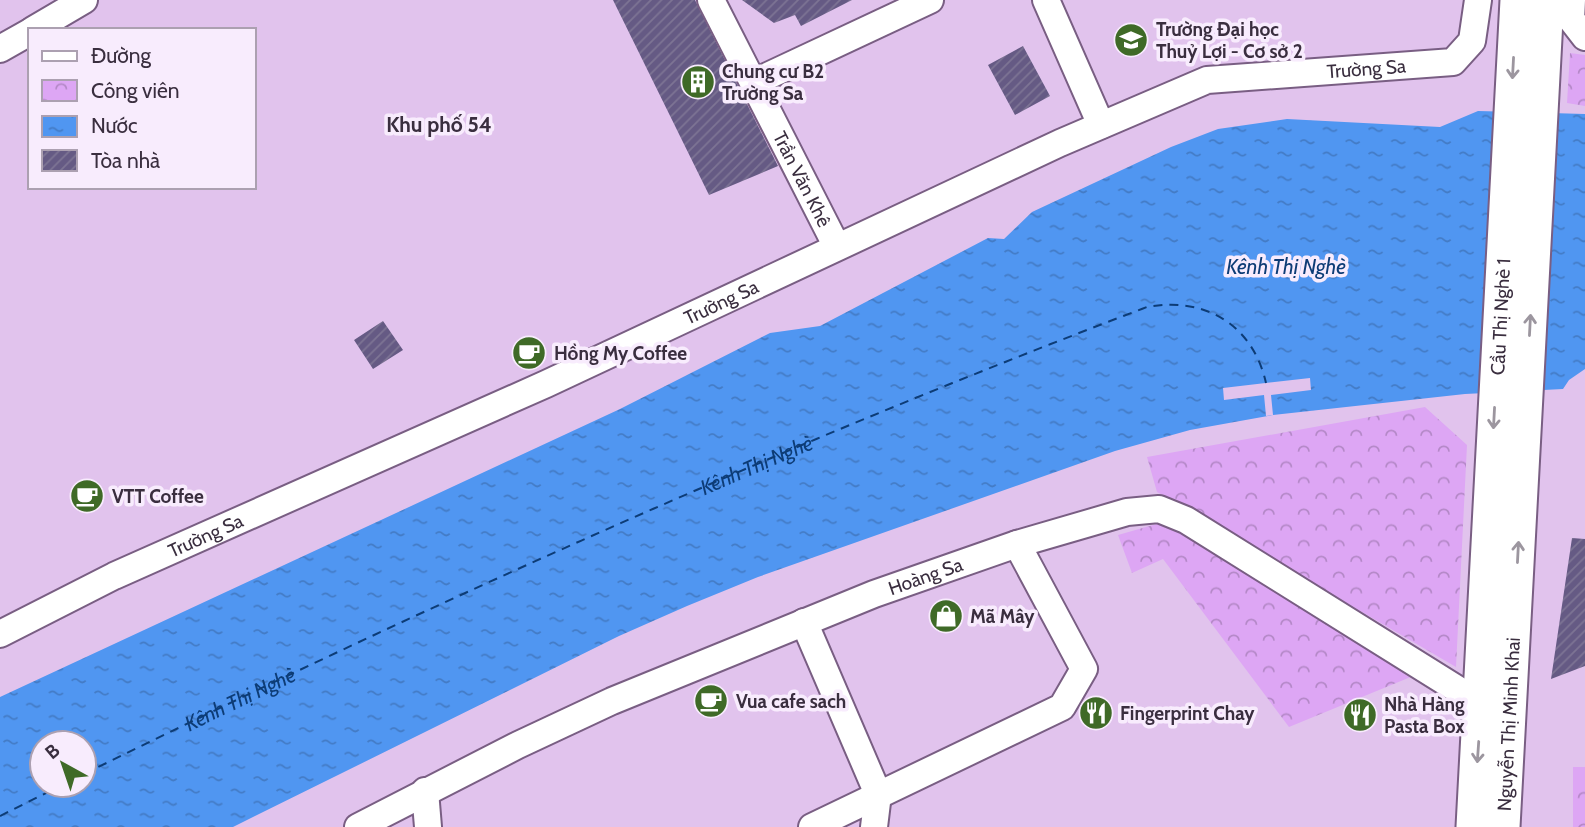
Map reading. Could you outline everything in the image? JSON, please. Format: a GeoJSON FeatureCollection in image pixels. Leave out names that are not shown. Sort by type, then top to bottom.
{"type":"FeatureCollection","features":[{"type":"Feature","properties":{"kind":"main road","name":"Cầu Thị Nghè 1"},"geometry":{"type":"LineString","coordinates":[[1485,635],[1517,0]]}},
{"type":"Feature","properties":{"kind":"main road","name":"Cầu Thị Nghè 1"},"geometry":{"type":"LineString","coordinates":[[1515,620],[1547,0]]}},
{"type":"Feature","properties":{"kind":"main road","name":"Nguyễn Thị Minh Khai"},"geometry":{"type":"LineString","coordinates":[[1503,827],[1515,620]]}},
{"type":"Feature","properties":{"kind":"main road","name":"Nguyễn Thị Minh Khai"},"geometry":{"type":"LineString","coordinates":[[1473,827],[1485,635]]}},
{"type":"Feature","properties":{"kind":"street"},"geometry":{"type":"LineString","coordinates":[[37,28],[84,0]]}},
{"type":"Feature","properties":{"kind":"street","name":"Trần Văn Khê"},"geometry":{"type":"LineString","coordinates":[[711,0],[837,247]]}},
{"type":"Feature","properties":{"kind":"street"},"geometry":{"type":"LineString","coordinates":[[755,82],[930,0]]}},
{"type":"Feature","properties":{"kind":"street"},"geometry":{"type":"LineString","coordinates":[[1046,0],[1101,125]]}},
{"type":"Feature","properties":{"kind":"street","name":"Trường Sa"},"geometry":{"type":"LineString","coordinates":[[0,634],[114,576],[546,384],[1101,125],[1207,80],[1453,62],[1472,41],[1478,0]]}},
{"type":"Feature","properties":{"kind":"street"},"geometry":{"type":"LineString","coordinates":[[1572,0],[1571,19],[1584,35]]}},
{"type":"Feature","properties":{"kind":"street"},"geometry":{"type":"LineString","coordinates":[[0,49],[28,33]]}},
{"type":"Feature","properties":{"kind":"street","name":"Hoàng Sa"},"geometry":{"type":"LineString","coordinates":[[358,827],[425,791],[612,702],[804,622],[933,572],[1017,544],[1148,508],[1173,513],[1481,704]]}},
{"type":"Feature","properties":{"kind":"street"},"geometry":{"type":"LineString","coordinates":[[812,827],[1062,707],[1084,669],[1017,544]]}},
{"type":"Feature","properties":{"kind":"street"},"geometry":{"type":"LineString","coordinates":[[804,622],[878,794],[874,827]]}},
{"type":"Feature","properties":{"kind":"street"},"geometry":{"type":"LineString","coordinates":[[425,791],[428,827]]}},
{"type":"Feature","properties":{"kind":"green space"},"geometry":{"type":"Polygon","coordinates":[[[1570,53],[1585,55],[1585,106],[1567,103],[1570,53]]]}},
{"type":"Feature","properties":{"kind":"green space"},"geometry":{"type":"Polygon","coordinates":[[[1425,407],[1467,445],[1456,667],[1157,492],[1147,457],[1425,407]]]}},
{"type":"Feature","properties":{"kind":"green space"},"geometry":{"type":"Polygon","coordinates":[[[1167,521],[1418,674],[1289,727],[1163,559],[1132,573],[1118,535],[1167,521]]]}},
{"type":"Feature","properties":{"kind":"green space"},"geometry":{"type":"Polygon","coordinates":[[[1573,767],[1585,767],[1585,827],[1573,827],[1573,767]]]}},
{"type":"Feature","properties":{"kind":"water","name":"Kênh Thị Nghè"},"geometry":{"type":"Polygon","coordinates":[[[1478,111],[1585,114],[1585,369],[1569,380],[1563,389],[1465,394],[1273,415],[1190,430],[1115,451],[758,577],[687,606],[619,636],[233,827],[0,827],[0,697],[620,409],[770,333],[820,326],[988,238],[1004,239],[1032,212],[1171,147],[1218,129],[1287,119],[1440,127],[1478,111]]]}},
{"type":"Feature","properties":{"kind":"pier"},"geometry":{"type":"Polygon","coordinates":[[[1310,378],[1311,390],[1271,395],[1273,415],[1266,416],[1264,395],[1224,400],[1223,388],[1310,378]]]}},
{"type":"Feature","properties":{"kind":"building","name":"Chung cư B2 Trường Sa"},"geometry":{"type":"Polygon","coordinates":[[[613,0],[695,0],[778,166],[709,195],[613,0]]]}},
{"type":"Feature","properties":{"kind":"building"},"geometry":{"type":"Polygon","coordinates":[[[742,0],[852,0],[801,26],[795,15],[774,23],[742,0]]]}},
{"type":"Feature","properties":{"kind":"building"},"geometry":{"type":"Polygon","coordinates":[[[1023,46],[1050,96],[1015,115],[988,65],[1023,46]]]}},
{"type":"Feature","properties":{"kind":"building"},"geometry":{"type":"Polygon","coordinates":[[[383,321],[403,350],[373,369],[354,340],[383,321]]]}},
{"type":"Feature","properties":{"kind":"building"},"geometry":{"type":"Polygon","coordinates":[[[1572,538],[1585,539],[1585,666],[1551,679],[1572,538]]]}},
{"type":"Feature","properties":{"kind":"ferry route"},"geometry":{"type":"LineString","coordinates":[[98,767],[346,648],[610,528],[877,414],[1147,307],[1188,306],[1223,319],[1250,345],[1260,363],[1266,383]]}},
{"type":"Feature","properties":{"kind":"ferry route"},"geometry":{"type":"LineString","coordinates":[[0,816],[34,799]]}},
{"type":"Feature","properties":{"kind":"place","name":"Trường Đại học Thuỷ Lợi - Cơ sở 2"},"geometry":{"type":"Point","coordinates":[1131,40]}},
{"type":"Feature","properties":{"kind":"place","name":"Chung cư B2 Trường Sa"},"geometry":{"type":"Point","coordinates":[698,82]}},
{"type":"Feature","properties":{"kind":"place","name":"Hồng My Coffee"},"geometry":{"type":"Point","coordinates":[529,353]}},
{"type":"Feature","properties":{"kind":"place","name":"VTT Coffee"},"geometry":{"type":"Point","coordinates":[87,496]}},
{"type":"Feature","properties":{"kind":"place","name":"Mã Mây"},"geometry":{"type":"Point","coordinates":[946,616]}},
{"type":"Feature","properties":{"kind":"place","name":"Vua cafe sach"},"geometry":{"type":"Point","coordinates":[711,701]}},
{"type":"Feature","properties":{"kind":"place","name":"Fingerprint Chay"},"geometry":{"type":"Point","coordinates":[1096,713]}},
{"type":"Feature","properties":{"kind":"place","name":"Nhà Hàng Pasta Box"},"geometry":{"type":"Point","coordinates":[1360,715]}},
{"type":"Feature","properties":{"kind":"district","name":"Khu phố 54"},"geometry":{"type":"Point","coordinates":[439,124]}}]}
